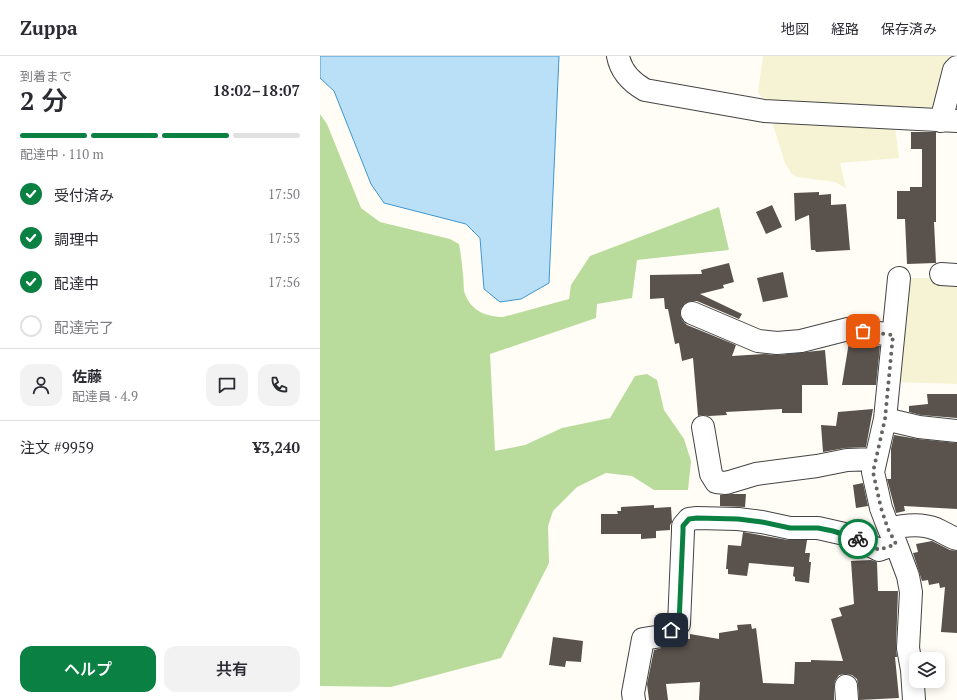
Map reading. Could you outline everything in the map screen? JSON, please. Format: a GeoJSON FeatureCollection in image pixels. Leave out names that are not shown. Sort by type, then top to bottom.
{"type":"FeatureCollection","features":[{"type":"Feature","properties":{"kind":"street"},"geometry":{"type":"LineString","coordinates":[[618,56],[622,69],[628,77],[635,84],[645,90],[764,112],[949,121],[954,70],[957,67]]}},
{"type":"Feature","properties":{"kind":"street"},"geometry":{"type":"LineString","coordinates":[[899,278],[885,419],[873,472],[881,508],[908,576],[911,592],[908,648],[912,670],[914,700]]}},
{"type":"Feature","properties":{"kind":"street"},"geometry":{"type":"LineString","coordinates":[[692,313],[758,340],[777,343],[801,340],[848,329],[893,335]]}},
{"type":"Feature","properties":{"kind":"street"},"geometry":{"type":"LineString","coordinates":[[885,419],[919,427],[957,431]]}},
{"type":"Feature","properties":{"kind":"street"},"geometry":{"type":"LineString","coordinates":[[703,427],[711,474],[716,482],[726,483],[756,474],[818,466],[847,460],[876,459]]}},
{"type":"Feature","properties":{"kind":"street"},"geometry":{"type":"LineString","coordinates":[[634,700],[633,693],[643,639],[662,636],[679,624],[683,526],[689,519],[738,519],[790,528],[818,528],[849,536],[879,550],[901,526],[928,526],[957,539]]}},
{"type":"Feature","properties":{"kind":"shaded area"},"geometry":{"type":"Polygon","coordinates":[[[763,56],[957,57],[933,110],[764,101],[758,92],[763,56]]]}},
{"type":"Feature","properties":{"kind":"shaded area"},"geometry":{"type":"Polygon","coordinates":[[[776,121],[895,127],[899,158],[840,163],[846,188],[835,182],[797,177],[792,174],[785,163],[773,125],[776,121]]]}},
{"type":"Feature","properties":{"kind":"shaded area"},"geometry":{"type":"Polygon","coordinates":[[[906,278],[957,278],[957,384],[894,382],[906,278]]]}},
{"type":"Feature","properties":{"kind":"green space"},"geometry":{"type":"Polygon","coordinates":[[[320,114],[327,124],[361,208],[380,222],[450,239],[459,244],[465,294],[475,309],[491,316],[503,317],[569,299],[571,285],[590,256],[719,207],[729,250],[637,260],[632,298],[597,304],[596,318],[490,354],[495,451],[525,445],[562,428],[610,418],[635,376],[647,374],[657,380],[664,410],[684,439],[691,461],[688,490],[654,490],[632,476],[606,473],[577,487],[553,511],[548,526],[549,563],[501,658],[391,687],[320,686],[320,114]]]}},
{"type":"Feature","properties":{"kind":"water"},"geometry":{"type":"Polygon","coordinates":[[[320,56],[559,56],[549,283],[521,299],[500,302],[484,289],[480,238],[466,224],[384,203],[371,184],[334,91],[320,78],[320,56]]]}},
{"type":"Feature","properties":{"kind":"building"},"geometry":{"type":"Polygon","coordinates":[[[911,132],[936,132],[936,222],[934,222],[936,263],[907,264],[905,219],[897,219],[897,191],[910,191],[910,187],[922,187],[922,149],[911,149],[911,132]]]}},
{"type":"Feature","properties":{"kind":"building"},"geometry":{"type":"Polygon","coordinates":[[[819,192],[819,195],[831,194],[831,205],[846,204],[850,250],[816,252],[815,250],[811,250],[809,215],[795,221],[794,193],[819,192]]]}},
{"type":"Feature","properties":{"kind":"building"},"geometry":{"type":"Polygon","coordinates":[[[772,205],[782,227],[766,234],[756,212],[772,205]]]}},
{"type":"Feature","properties":{"kind":"building"},"geometry":{"type":"Polygon","coordinates":[[[729,263],[734,282],[723,285],[724,288],[700,294],[742,314],[739,319],[697,301],[691,301],[685,303],[681,308],[680,314],[682,320],[687,325],[736,345],[732,356],[764,354],[778,355],[825,350],[828,385],[802,385],[802,413],[782,413],[782,409],[726,412],[727,415],[698,416],[693,358],[682,361],[679,343],[675,344],[668,309],[665,309],[664,298],[650,299],[650,275],[702,274],[701,270],[729,263]]]}},
{"type":"Feature","properties":{"kind":"building"},"geometry":{"type":"Polygon","coordinates":[[[783,272],[788,297],[763,302],[757,278],[783,272]]]}},
{"type":"Feature","properties":{"kind":"building"},"geometry":{"type":"Polygon","coordinates":[[[849,342],[880,346],[876,385],[842,385],[849,342]]]}},
{"type":"Feature","properties":{"kind":"building"},"geometry":{"type":"Polygon","coordinates":[[[927,394],[957,394],[957,418],[921,415],[909,412],[909,406],[928,404],[927,394]]]}},
{"type":"Feature","properties":{"kind":"building"},"geometry":{"type":"Polygon","coordinates":[[[873,409],[866,447],[845,448],[823,452],[821,425],[836,426],[838,412],[873,409]]]}},
{"type":"Feature","properties":{"kind":"building"},"geometry":{"type":"Polygon","coordinates":[[[894,435],[957,443],[957,509],[904,506],[905,511],[896,513],[887,479],[891,479],[891,449],[894,435]]]}},
{"type":"Feature","properties":{"kind":"building"},"geometry":{"type":"Polygon","coordinates":[[[863,483],[868,506],[856,508],[853,485],[863,483]]]}},
{"type":"Feature","properties":{"kind":"building"},"geometry":{"type":"Polygon","coordinates":[[[746,494],[745,507],[720,506],[720,495],[746,494]]]}},
{"type":"Feature","properties":{"kind":"building"},"geometry":{"type":"Polygon","coordinates":[[[654,505],[654,508],[671,507],[672,522],[670,525],[670,530],[656,531],[656,538],[641,539],[641,534],[601,534],[601,514],[618,514],[617,511],[621,511],[621,507],[654,505]]]}},
{"type":"Feature","properties":{"kind":"building"},"geometry":{"type":"Polygon","coordinates":[[[743,532],[788,540],[807,540],[805,553],[810,553],[809,562],[811,562],[809,583],[795,581],[795,577],[793,576],[794,567],[749,563],[747,576],[728,574],[728,569],[726,569],[728,545],[741,546],[743,532]]]}},
{"type":"Feature","properties":{"kind":"building"},"geometry":{"type":"Polygon","coordinates":[[[932,541],[950,550],[957,551],[957,633],[941,632],[945,587],[940,588],[939,583],[929,585],[928,580],[922,581],[913,553],[918,552],[916,544],[932,541]]]}},
{"type":"Feature","properties":{"kind":"building"},"geometry":{"type":"Polygon","coordinates":[[[871,560],[877,562],[878,591],[898,591],[897,657],[895,657],[899,698],[859,700],[857,679],[852,675],[846,674],[839,675],[835,681],[834,700],[699,700],[700,682],[666,684],[668,700],[649,700],[647,684],[654,650],[669,646],[680,639],[690,639],[690,634],[719,639],[719,633],[738,630],[737,625],[751,624],[752,629],[756,628],[763,683],[794,684],[795,662],[811,662],[811,660],[843,661],[831,619],[842,616],[839,608],[854,604],[851,561],[871,560]]]}},
{"type":"Feature","properties":{"kind":"building"},"geometry":{"type":"Polygon","coordinates":[[[553,637],[583,641],[581,662],[566,661],[565,667],[549,665],[553,637]]]}},
{"type":"Feature","properties":{"kind":"way so far"},"geometry":{"type":"LineString","coordinates":[[858,539],[879,550],[896,544],[888,529],[881,508],[873,472],[885,419],[893,335],[863,331]]}},
{"type":"Feature","properties":{"kind":"route"},"geometry":{"type":"LineString","coordinates":[[671,630],[679,624],[683,526],[689,519],[738,519],[790,528],[818,528],[858,539]]}}]}
